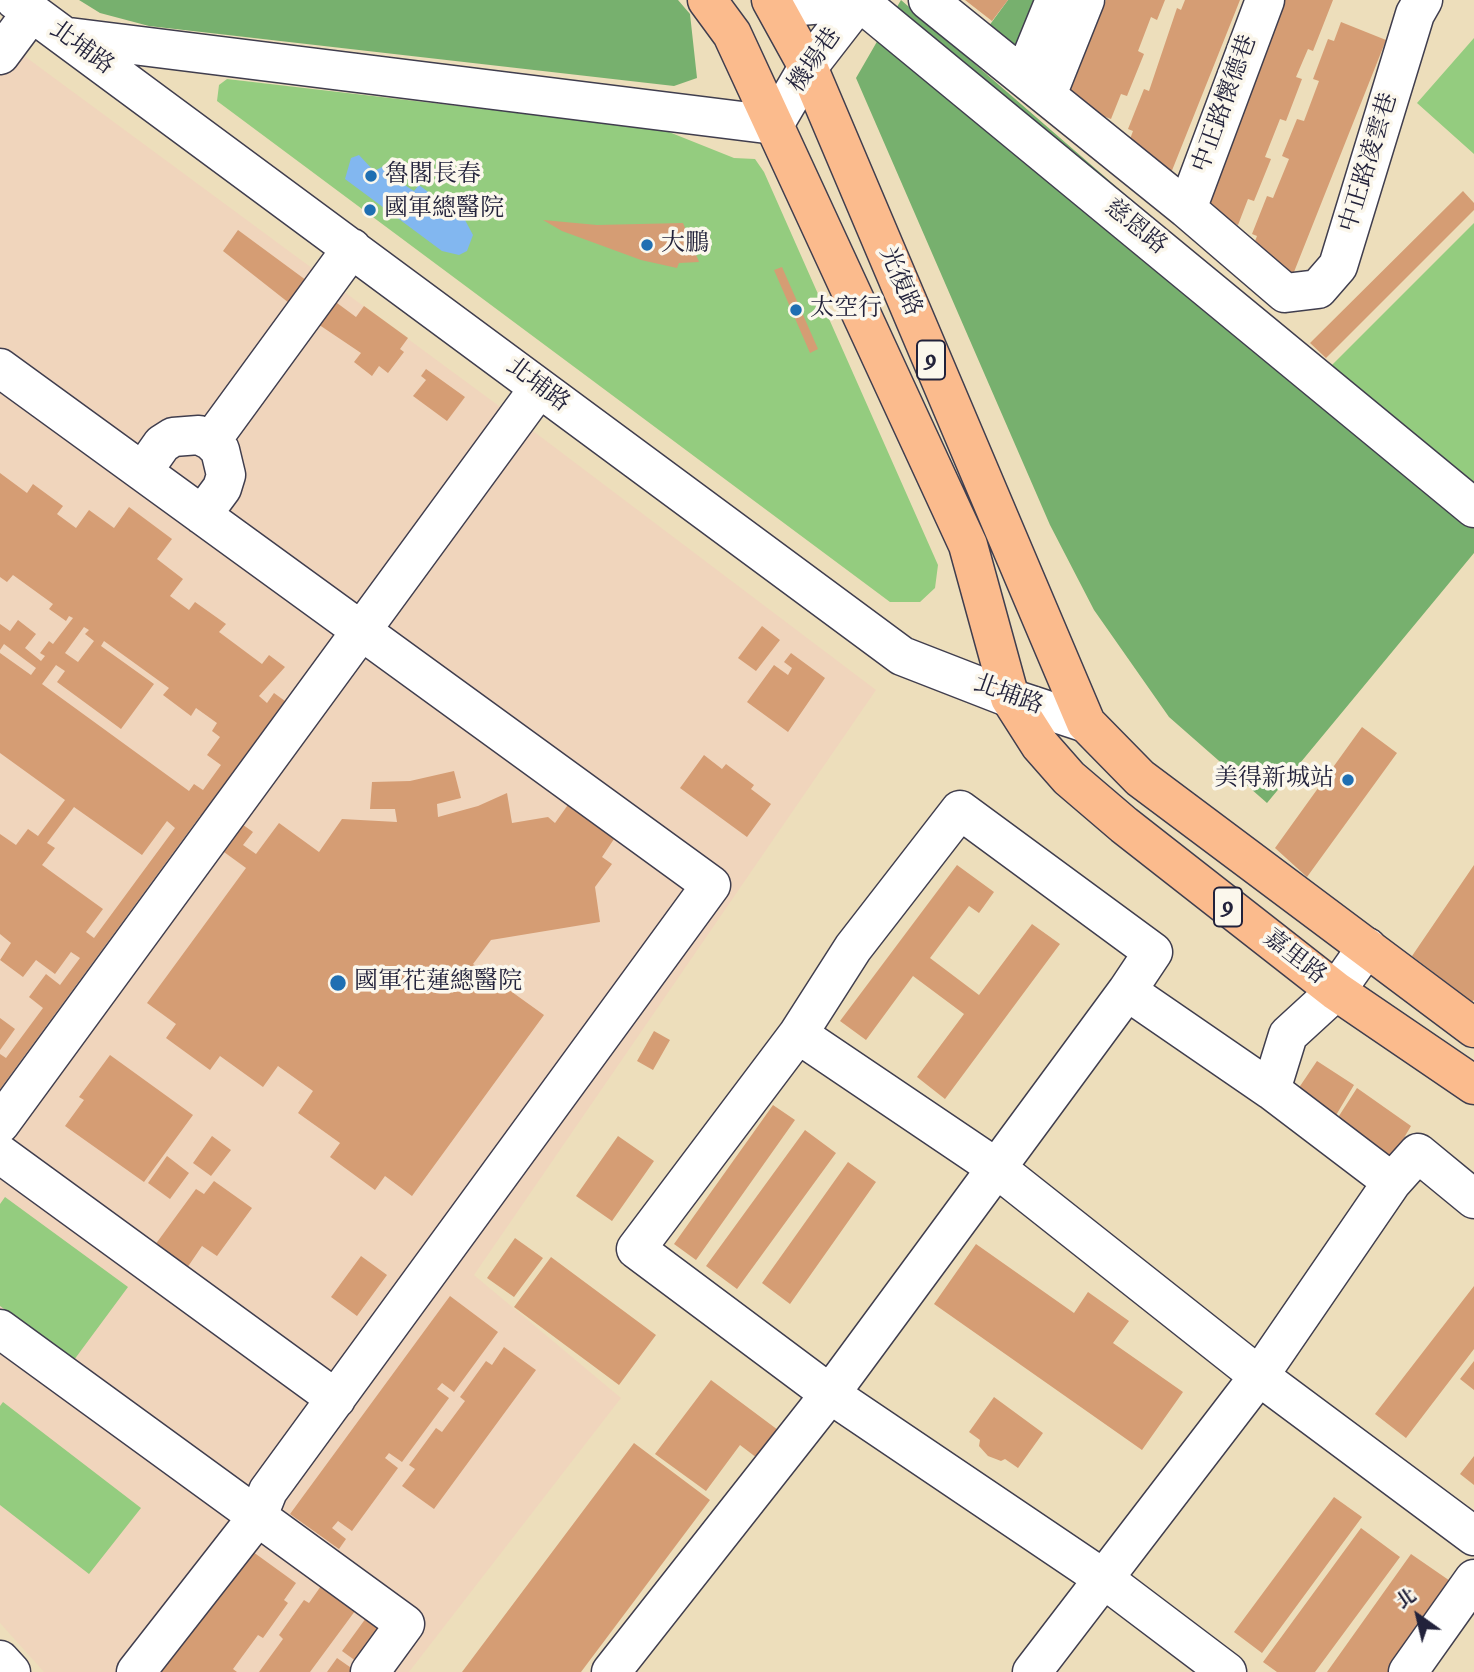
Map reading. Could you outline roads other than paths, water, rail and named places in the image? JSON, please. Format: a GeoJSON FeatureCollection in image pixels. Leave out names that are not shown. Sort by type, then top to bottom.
{"type":"FeatureCollection","features":[{"type":"Feature","properties":{"kind":"main road","name":"光復路"},"geometry":{"type":"LineString","coordinates":[[708,0],[733,34],[968,545],[1010,698]]}},
{"type":"Feature","properties":{"kind":"main road","name":"光復路"},"geometry":{"type":"LineString","coordinates":[[778,3],[808,67],[1086,723]]}},
{"type":"Feature","properties":{"kind":"main road","name":"嘉里路"},"geometry":{"type":"LineString","coordinates":[[1010,698],[1040,746],[1069,778],[1124,825],[1336,991],[1474,1086]]}},
{"type":"Feature","properties":{"kind":"main road","name":"9"},"geometry":{"type":"LineString","coordinates":[[1086,723],[1140,778],[1474,1028]]}},
{"type":"Feature","properties":{"kind":"street"},"geometry":{"type":"LineString","coordinates":[[928,0],[1187,209]]}},
{"type":"Feature","properties":{"kind":"street"},"geometry":{"type":"LineString","coordinates":[[1036,86],[1055,0]]}},
{"type":"Feature","properties":{"kind":"street"},"geometry":{"type":"LineString","coordinates":[[1036,86],[1085,0]]}},
{"type":"Feature","properties":{"kind":"street","name":"中正路懷德巷"},"geometry":{"type":"LineString","coordinates":[[1187,209],[1265,0]]}},
{"type":"Feature","properties":{"kind":"street"},"geometry":{"type":"LineString","coordinates":[[733,34],[778,3],[860,1]]}},
{"type":"Feature","properties":{"kind":"street","name":"機場巷"},"geometry":{"type":"LineString","coordinates":[[774,125],[808,67],[860,1]]}},
{"type":"Feature","properties":{"kind":"street","name":"慈恩路"},"geometry":{"type":"LineString","coordinates":[[860,1],[1474,508]]}},
{"type":"Feature","properties":{"kind":"street","name":"中正路凌雲巷"},"geometry":{"type":"LineString","coordinates":[[1187,209],[1285,293],[1318,289],[1338,266],[1413,5]]}},
{"type":"Feature","properties":{"kind":"street"},"geometry":{"type":"LineString","coordinates":[[0,55],[23,6]]}},
{"type":"Feature","properties":{"kind":"street","name":"北埔路"},"geometry":{"type":"LineString","coordinates":[[23,6],[902,656],[1010,698],[1086,723]]}},
{"type":"Feature","properties":{"kind":"street"},"geometry":{"type":"LineString","coordinates":[[65,37],[774,125]]}},
{"type":"Feature","properties":{"kind":"street"},"geometry":{"type":"LineString","coordinates":[[211,441],[352,248]]}},
{"type":"Feature","properties":{"kind":"street"},"geometry":{"type":"LineString","coordinates":[[1,370],[711,885],[268,1491],[258,1516],[136,1672]]}},
{"type":"Feature","properties":{"kind":"street"},"geometry":{"type":"LineString","coordinates":[[0,1124],[539,387]]}},
{"type":"Feature","properties":{"kind":"street"},"geometry":{"type":"LineString","coordinates":[[143,471],[162,444],[173,437],[199,435],[211,441],[220,450],[226,475],[222,488],[202,515]]}},
{"type":"Feature","properties":{"kind":"street"},"geometry":{"type":"LineString","coordinates":[[611,1672],[830,1394],[1153,952],[960,810],[853,948],[798,1034],[636,1249],[830,1394],[1104,1579],[1227,1672]]}},
{"type":"Feature","properties":{"kind":"street"},"geometry":{"type":"LineString","coordinates":[[1271,1090],[1288,1035],[1336,991],[1367,947]]}},
{"type":"Feature","properties":{"kind":"street"},"geometry":{"type":"LineString","coordinates":[[1127,991],[1271,1090],[1392,1182]]}},
{"type":"Feature","properties":{"kind":"street"},"geometry":{"type":"LineString","coordinates":[[798,1034],[995,1167],[1259,1376],[1474,1536]]}},
{"type":"Feature","properties":{"kind":"street"},"geometry":{"type":"LineString","coordinates":[[1032,1672],[1259,1376],[1392,1182],[1418,1153],[1474,1199]]}},
{"type":"Feature","properties":{"kind":"street"},"geometry":{"type":"LineString","coordinates":[[0,1154],[336,1399]]}},
{"type":"Feature","properties":{"kind":"street"},"geometry":{"type":"LineString","coordinates":[[0,1329],[405,1624],[370,1672]]}},
{"type":"Feature","properties":{"kind":"street"},"geometry":{"type":"LineString","coordinates":[[1408,1672],[1474,1579]]}},
{"type":"Feature","properties":{"kind":"street"},"geometry":{"type":"LineString","coordinates":[[0,1660],[11,1672]]}},
{"type":"Feature","properties":{"kind":"water"},"geometry":{"type":"Polygon","coordinates":[[[359,155],[374,171],[384,166],[398,171],[403,184],[414,191],[419,185],[465,220],[473,235],[467,251],[459,255],[442,251],[345,179],[351,158],[359,155]]]}},
{"type":"Feature","properties":{"kind":"place","name":"魯閣長春"},"geometry":{"type":"Point","coordinates":[371,176]}},
{"type":"Feature","properties":{"kind":"place","name":"國軍總醫院"},"geometry":{"type":"Point","coordinates":[370,210]}},
{"type":"Feature","properties":{"kind":"place","name":"大鵬"},"geometry":{"type":"Point","coordinates":[647,245]}},
{"type":"Feature","properties":{"kind":"place","name":"太空行"},"geometry":{"type":"Point","coordinates":[796,310]}},
{"type":"Feature","properties":{"kind":"place","name":"美得新城站"},"geometry":{"type":"Point","coordinates":[1348,780]}},
{"type":"Feature","properties":{"kind":"place","name":"國軍花蓮總醫院"},"geometry":{"type":"Point","coordinates":[338,983]}}]}
